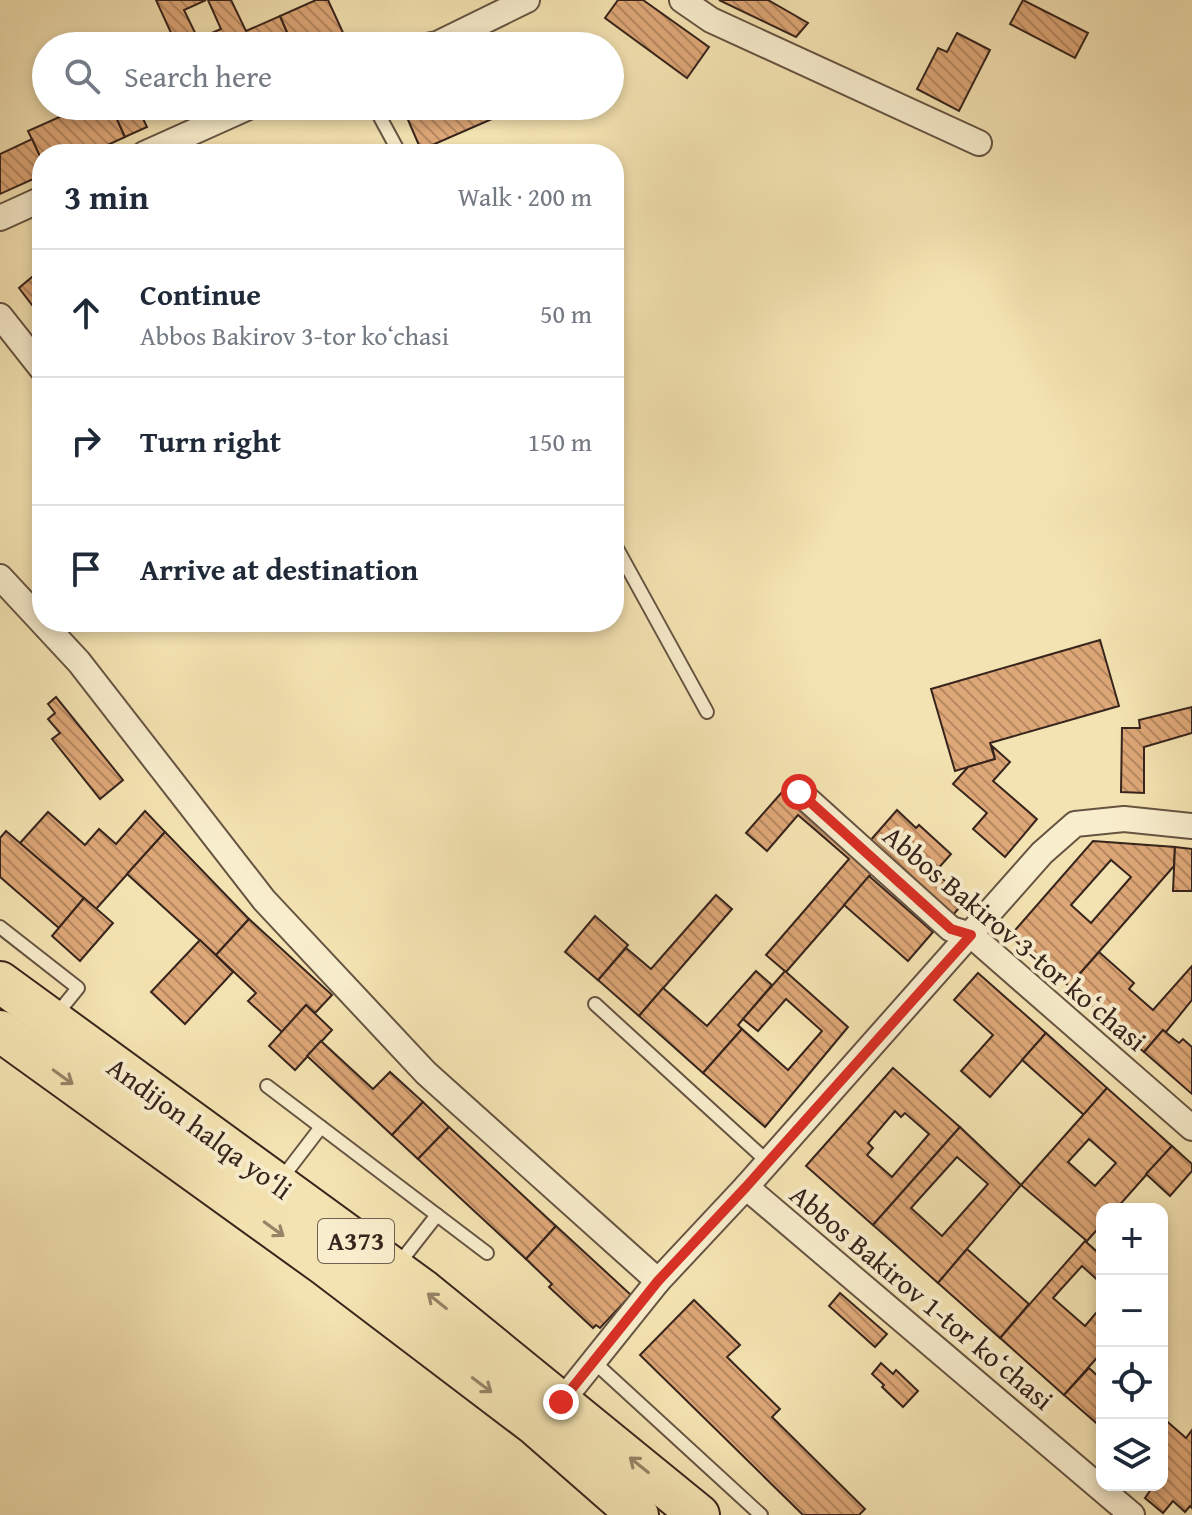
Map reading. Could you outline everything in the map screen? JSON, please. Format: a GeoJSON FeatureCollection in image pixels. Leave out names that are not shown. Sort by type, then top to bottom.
{"type":"FeatureCollection","features":[{"type":"Feature","properties":{"kind":"highway","name":"Andijon halqa yo‘li"},"geometry":{"type":"LineString","coordinates":[[0,982],[394,1269],[699,1515]]}},
{"type":"Feature","properties":{"kind":"highway","name":"Andijon halqa yo‘li"},"geometry":{"type":"LineString","coordinates":[[0,1031],[339,1275],[534,1424],[638,1515]]}},
{"type":"Feature","properties":{"kind":"street"},"geometry":{"type":"LineString","coordinates":[[462,32],[527,0]]}},
{"type":"Feature","properties":{"kind":"street"},"geometry":{"type":"LineString","coordinates":[[682,0],[711,20],[979,143]]}},
{"type":"Feature","properties":{"kind":"street"},"geometry":{"type":"LineString","coordinates":[[166,144],[220,120]]}},
{"type":"Feature","properties":{"kind":"street"},"geometry":{"type":"LineString","coordinates":[[0,218],[32,204]]}},
{"type":"Feature","properties":{"kind":"street"},"geometry":{"type":"LineString","coordinates":[[0,316],[32,356]]}},
{"type":"Feature","properties":{"kind":"street"},"geometry":{"type":"LineString","coordinates":[[0,577],[32,611]]}},
{"type":"Feature","properties":{"kind":"street"},"geometry":{"type":"LineString","coordinates":[[51,632],[79,662],[264,900],[426,1073],[658,1281]]}},
{"type":"Feature","properties":{"kind":"street","name":"Abbos Bakirov 3-tor koʻchasi"},"geometry":{"type":"LineString","coordinates":[[799,792],[951,929],[971,935],[1192,1128]]}},
{"type":"Feature","properties":{"kind":"street"},"geometry":{"type":"LineString","coordinates":[[561,1402],[658,1281],[746,1187],[1042,853],[1075,824],[1124,819],[1192,826]]}},
{"type":"Feature","properties":{"kind":"street","name":"Abbos Bakirov 1-tor koʻchasi"},"geometry":{"type":"LineString","coordinates":[[746,1187],[1132,1515]]}},
{"type":"Feature","properties":{"kind":"lane"},"geometry":{"type":"LineString","coordinates":[[382,120],[395,144]]}},
{"type":"Feature","properties":{"kind":"lane"},"geometry":{"type":"LineString","coordinates":[[624,561],[707,712]]}},
{"type":"Feature","properties":{"kind":"lane"},"geometry":{"type":"LineString","coordinates":[[0,927],[78,988],[52,1020]]}},
{"type":"Feature","properties":{"kind":"lane"},"geometry":{"type":"LineString","coordinates":[[595,1004],[768,1162]]}},
{"type":"Feature","properties":{"kind":"lane"},"geometry":{"type":"LineString","coordinates":[[267,1086],[487,1253]]}},
{"type":"Feature","properties":{"kind":"lane"},"geometry":{"type":"LineString","coordinates":[[277,1184],[321,1127]]}},
{"type":"Feature","properties":{"kind":"lane"},"geometry":{"type":"LineString","coordinates":[[394,1269],[437,1215]]}},
{"type":"Feature","properties":{"kind":"lane"},"geometry":{"type":"LineString","coordinates":[[593,1361],[761,1515]]}},
{"type":"Feature","properties":{"kind":"building"},"geometry":{"type":"Polygon","coordinates":[[[156,0],[206,0],[184,10],[195,32],[171,32],[156,0]]]}},
{"type":"Feature","properties":{"kind":"building"},"geometry":{"type":"Polygon","coordinates":[[[208,0],[231,0],[246,31],[280,16],[287,32],[214,32],[221,29],[208,0]]]}},
{"type":"Feature","properties":{"kind":"building"},"geometry":{"type":"Polygon","coordinates":[[[316,0],[328,0],[343,32],[287,32],[280,16],[316,0]]]}},
{"type":"Feature","properties":{"kind":"building"},"geometry":{"type":"Polygon","coordinates":[[[618,0],[643,0],[709,47],[687,78],[605,18],[618,0]]]}},
{"type":"Feature","properties":{"kind":"building"},"geometry":{"type":"Polygon","coordinates":[[[719,0],[768,0],[808,23],[796,37],[719,0]]]}},
{"type":"Feature","properties":{"kind":"building"},"geometry":{"type":"Polygon","coordinates":[[[1023,0],[1088,33],[1075,58],[1010,24],[1023,0]]]}},
{"type":"Feature","properties":{"kind":"building"},"geometry":{"type":"Polygon","coordinates":[[[957,33],[990,50],[959,111],[917,89],[938,48],[947,52],[957,33]]]}},
{"type":"Feature","properties":{"kind":"building"},"geometry":{"type":"Polygon","coordinates":[[[53,120],[117,120],[125,137],[110,144],[34,144],[28,131],[53,120]]]}},
{"type":"Feature","properties":{"kind":"building"},"geometry":{"type":"Polygon","coordinates":[[[117,120],[144,120],[147,127],[125,137],[117,120]]]}},
{"type":"Feature","properties":{"kind":"building"},"geometry":{"type":"Polygon","coordinates":[[[408,120],[490,120],[435,144],[418,144],[408,120]]]}},
{"type":"Feature","properties":{"kind":"building"},"geometry":{"type":"Polygon","coordinates":[[[32,139],[32,180],[0,194],[0,154],[32,139]]]}},
{"type":"Feature","properties":{"kind":"building"},"geometry":{"type":"Polygon","coordinates":[[[32,277],[32,305],[19,288],[32,277]]]}},
{"type":"Feature","properties":{"kind":"building"},"geometry":{"type":"Polygon","coordinates":[[[1100,640],[1119,706],[990,743],[995,759],[955,771],[931,689],[1100,640]]]}},
{"type":"Feature","properties":{"kind":"building"},"geometry":{"type":"Polygon","coordinates":[[[56,697],[123,780],[100,799],[52,739],[60,733],[48,719],[55,713],[48,704],[56,697]]]}},
{"type":"Feature","properties":{"kind":"building"},"geometry":{"type":"Polygon","coordinates":[[[1192,707],[1192,733],[1144,747],[1144,793],[1121,792],[1122,728],[1140,728],[1139,720],[1192,707]]]}},
{"type":"Feature","properties":{"kind":"building"},"geometry":{"type":"Polygon","coordinates":[[[992,746],[1010,762],[993,781],[1037,819],[1005,857],[973,829],[987,813],[953,784],[968,767],[995,759],[992,746]]]}},
{"type":"Feature","properties":{"kind":"building"},"geometry":{"type":"Polygon","coordinates":[[[783,791],[874,871],[786,972],[766,955],[849,859],[798,815],[767,851],[746,833],[783,791]]]}},
{"type":"Feature","properties":{"kind":"building"},"geometry":{"type":"Polygon","coordinates":[[[897,810],[951,854],[935,872],[966,900],[952,916],[869,842],[897,810]]]}},
{"type":"Feature","properties":{"kind":"building"},"geometry":{"type":"Polygon","coordinates":[[[145,811],[165,832],[96,909],[20,843],[48,812],[85,845],[99,829],[116,844],[145,811]]]}},
{"type":"Feature","properties":{"kind":"building"},"geometry":{"type":"Polygon","coordinates":[[[6,831],[84,898],[59,928],[0,877],[0,838],[6,831]]]}},
{"type":"Feature","properties":{"kind":"building"},"geometry":{"type":"Polygon","coordinates":[[[165,832],[249,919],[216,955],[127,874],[165,832]]]}},
{"type":"Feature","properties":{"kind":"building"},"geometry":{"type":"Polygon","coordinates":[[[1093,841],[1175,847],[1174,866],[1069,986],[1010,936],[1093,841]],[[1111,860],[1071,905],[1091,923],[1131,877],[1111,860]]]}},
{"type":"Feature","properties":{"kind":"building"},"geometry":{"type":"Polygon","coordinates":[[[1175,847],[1192,849],[1192,891],[1173,891],[1175,847]]]}},
{"type":"Feature","properties":{"kind":"building"},"geometry":{"type":"Polygon","coordinates":[[[869,876],[933,932],[908,961],[844,905],[869,876]]]}},
{"type":"Feature","properties":{"kind":"building"},"geometry":{"type":"Polygon","coordinates":[[[716,895],[732,909],[639,1016],[598,980],[626,948],[651,969],[716,895]]]}},
{"type":"Feature","properties":{"kind":"building"},"geometry":{"type":"Polygon","coordinates":[[[84,898],[113,923],[80,961],[52,936],[84,898]]]}},
{"type":"Feature","properties":{"kind":"building"},"geometry":{"type":"Polygon","coordinates":[[[595,916],[628,945],[598,980],[565,952],[595,916]]]}},
{"type":"Feature","properties":{"kind":"building"},"geometry":{"type":"Polygon","coordinates":[[[249,919],[332,995],[315,1013],[306,1005],[282,1032],[248,1001],[256,993],[216,955],[249,919]]]}},
{"type":"Feature","properties":{"kind":"building"},"geometry":{"type":"Polygon","coordinates":[[[200,940],[233,972],[185,1024],[151,992],[200,940]]]}},
{"type":"Feature","properties":{"kind":"building"},"geometry":{"type":"Polygon","coordinates":[[[1099,952],[1134,983],[1129,989],[1153,1010],[1192,966],[1192,1000],[1166,1032],[1163,1030],[1144,1052],[1069,986],[1099,952]]]}},
{"type":"Feature","properties":{"kind":"building"},"geometry":{"type":"Polygon","coordinates":[[[756,971],[772,985],[738,1025],[742,1029],[703,1073],[639,1016],[663,988],[707,1026],[756,971]]]}},
{"type":"Feature","properties":{"kind":"building"},"geometry":{"type":"Polygon","coordinates":[[[785,971],[848,1027],[765,1127],[703,1073],[742,1029],[788,1070],[822,1031],[786,999],[758,1031],[743,1019],[785,971]]]}},
{"type":"Feature","properties":{"kind":"building"},"geometry":{"type":"Polygon","coordinates":[[[978,973],[1046,1033],[990,1097],[961,1071],[993,1035],[954,1000],[978,973]]]}},
{"type":"Feature","properties":{"kind":"building"},"geometry":{"type":"Polygon","coordinates":[[[306,1005],[332,1030],[295,1070],[269,1046],[306,1005]]]}},
{"type":"Feature","properties":{"kind":"building"},"geometry":{"type":"Polygon","coordinates":[[[1163,1030],[1179,1043],[1183,1039],[1192,1047],[1192,1094],[1144,1052],[1163,1030]]]}},
{"type":"Feature","properties":{"kind":"building"},"geometry":{"type":"Polygon","coordinates":[[[1046,1033],[1107,1088],[1084,1115],[1022,1060],[1046,1033]]]}},
{"type":"Feature","properties":{"kind":"building"},"geometry":{"type":"Polygon","coordinates":[[[321,1041],[373,1089],[390,1072],[423,1102],[392,1135],[307,1056],[321,1041]]]}},
{"type":"Feature","properties":{"kind":"building"},"geometry":{"type":"Polygon","coordinates":[[[893,1068],[960,1127],[873,1225],[806,1166],[893,1068]],[[895,1111],[868,1143],[873,1148],[867,1155],[892,1177],[929,1134],[905,1113],[901,1117],[895,1111]]]}},
{"type":"Feature","properties":{"kind":"building"},"geometry":{"type":"Polygon","coordinates":[[[1107,1088],[1172,1146],[1121,1203],[1096,1203],[1096,1231],[1087,1241],[1021,1185],[1107,1088]],[[1089,1139],[1068,1162],[1095,1186],[1116,1163],[1089,1139]]]}},
{"type":"Feature","properties":{"kind":"building"},"geometry":{"type":"Polygon","coordinates":[[[423,1102],[449,1127],[418,1159],[392,1135],[423,1102]]]}},
{"type":"Feature","properties":{"kind":"building"},"geometry":{"type":"Polygon","coordinates":[[[449,1127],[556,1226],[526,1259],[418,1159],[449,1127]]]}},
{"type":"Feature","properties":{"kind":"building"},"geometry":{"type":"Polygon","coordinates":[[[960,1127],[1021,1185],[938,1283],[873,1225],[960,1127]],[[957,1157],[911,1208],[942,1236],[988,1184],[957,1157]]]}},
{"type":"Feature","properties":{"kind":"building"},"geometry":{"type":"Polygon","coordinates":[[[1172,1146],[1192,1164],[1192,1171],[1170,1196],[1146,1174],[1172,1146]]]}},
{"type":"Feature","properties":{"kind":"building"},"geometry":{"type":"Polygon","coordinates":[[[556,1226],[631,1295],[600,1328],[596,1325],[593,1328],[549,1287],[552,1284],[526,1259],[556,1226]]]}},
{"type":"Feature","properties":{"kind":"building"},"geometry":{"type":"Polygon","coordinates":[[[1085,1241],[1096,1251],[1096,1279],[1082,1266],[1053,1298],[1085,1326],[1096,1313],[1096,1359],[1064,1395],[1000,1338],[1085,1241]]]}},
{"type":"Feature","properties":{"kind":"building"},"geometry":{"type":"Polygon","coordinates":[[[967,1249],[1029,1304],[1000,1338],[938,1283],[967,1249]]]}},
{"type":"Feature","properties":{"kind":"building"},"geometry":{"type":"Polygon","coordinates":[[[840,1293],[887,1334],[875,1347],[829,1306],[840,1293]]]}},
{"type":"Feature","properties":{"kind":"building"},"geometry":{"type":"Polygon","coordinates":[[[694,1300],[740,1345],[727,1357],[780,1409],[772,1417],[865,1509],[859,1515],[803,1515],[640,1355],[694,1300]]]}},
{"type":"Feature","properties":{"kind":"building"},"geometry":{"type":"Polygon","coordinates":[[[881,1363],[893,1374],[896,1370],[918,1391],[903,1407],[872,1374],[881,1363]]]}},
{"type":"Feature","properties":{"kind":"building"},"geometry":{"type":"Polygon","coordinates":[[[1089,1368],[1096,1374],[1096,1423],[1064,1395],[1089,1368]]]}},
{"type":"Feature","properties":{"kind":"building"},"geometry":{"type":"Polygon","coordinates":[[[1168,1422],[1186,1438],[1192,1430],[1192,1508],[1190,1506],[1185,1512],[1173,1501],[1163,1513],[1145,1498],[1150,1491],[1168,1491],[1168,1422]]]}},
{"type":"Feature","properties":{"kind":"route"},"geometry":{"type":"LineString","coordinates":[[561,1402],[658,1281],[971,935],[951,929],[799,792]]}}]}
